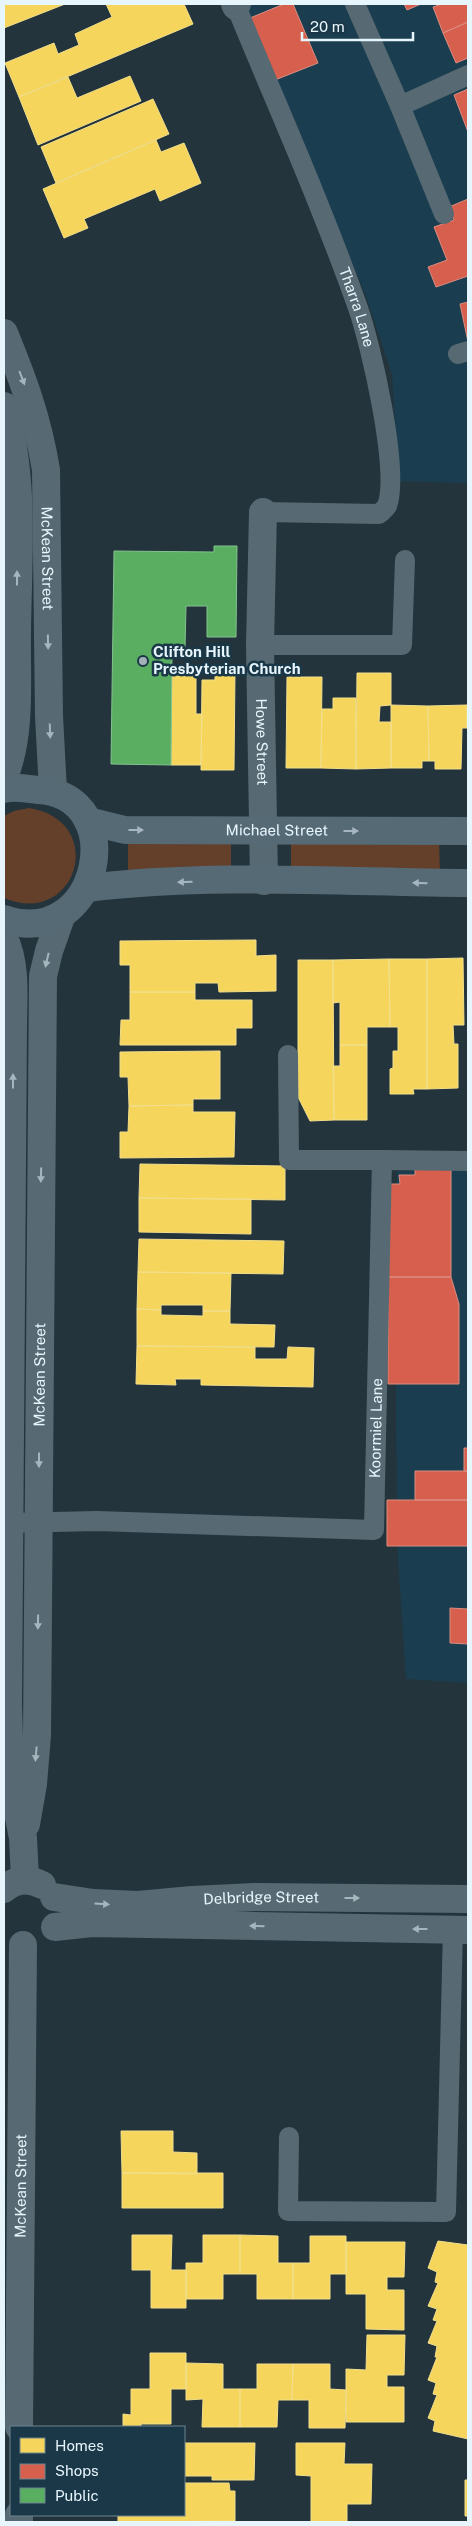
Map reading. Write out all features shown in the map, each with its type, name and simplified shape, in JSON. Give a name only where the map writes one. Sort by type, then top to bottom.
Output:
[{"type":"street","name":"McKean Street","points":[[6,344],[24,381],[39,430],[46,470],[47,610],[54,790]]},
{"type":"street","name":"McKean Street","points":[[4,406],[12,438],[18,481],[11,547],[17,609],[16,682],[11,759],[4,777]]},
{"type":"street","name":"Howe Street","points":[[263,512],[260,645],[261,780],[265,830],[264,881]]},
{"type":"street","points":[[4,789],[54,790],[76,806],[88,822],[95,843],[95,866],[88,888],[77,903],[62,914],[40,923],[16,924],[4,920]]},
{"type":"street","name":"Michael Street","points":[[88,822],[125,830],[468,831]]},
{"type":"street","points":[[88,888],[126,883],[264,881],[468,883]]},
{"type":"street","name":"McKean Street","points":[[14,1885],[33,1784],[37,1705],[43,976],[49,951],[62,914]]},
{"type":"street","name":"McKean Street","points":[[4,938],[10,950],[12,974],[8,1705],[10,1771],[23,1838]]},
{"type":"street","points":[[13,1940],[33,1944],[43,1940],[54,1927],[58,1913],[54,1897],[44,1886],[14,1885]]},
{"type":"street","name":"Delbridge Street","points":[[54,1897],[86,1903],[138,1905],[202,1899],[255,1897],[468,1899]]},
{"type":"street","name":"Delbridge Street","points":[[54,1927],[92,1923],[461,1929]]},
{"type":"street","name":"McKean Street","points":[[13,1940],[12,2208],[19,2426]]},
{"type":"lane","name":"Tharra Lane","points":[[237,4],[359,310],[384,412],[388,448],[389,495],[386,508],[379,514],[263,512]]},
{"type":"lane","points":[[355,4],[400,106],[444,214]]},
{"type":"lane","points":[[400,106],[468,75]]},
{"type":"lane","points":[[12,438],[39,430]]},
{"type":"lane","points":[[11,547],[46,547]]},
{"type":"lane","points":[[260,645],[402,645],[405,560]]},
{"type":"lane","points":[[17,609],[47,610]]},
{"type":"lane","points":[[16,682],[49,682]]},
{"type":"lane","points":[[288,1055],[289,1160],[468,1161]]},
{"type":"lane","points":[[12,1140],[42,1140]]},
{"type":"lane","name":"Koormiel Lane","points":[[8,1523],[97,1521],[374,1530],[382,1160]]},
{"type":"lane","points":[[11,1305],[40,1306]]},
{"type":"lane","points":[[10,1422],[39,1422]]},
{"type":"lane","points":[[8,1705],[37,1705]]},
{"type":"lane","points":[[289,2137],[288,2211],[446,2212],[461,1929]]},
{"type":"shaded area","points":[[244,4],[468,4],[468,483],[394,481],[396,437],[392,374],[366,296]]},
{"type":"shaded area","points":[[29,808],[54,817],[69,832],[75,850],[74,869],[65,887],[50,899],[29,904],[4,898],[4,816],[14,811]]},
{"type":"shaded area","points":[[231,839],[231,868],[128,870],[128,840]]},
{"type":"shaded area","points":[[291,840],[439,841],[440,873],[291,871]]},
{"type":"shaded area","points":[[468,1169],[468,1683],[406,1679],[398,1558],[396,1421],[397,1171]]},
{"type":"building: Homes","points":[[4,4],[65,4],[4,28]]},
{"type":"building: Homes","points":[[106,4],[184,4],[193,24],[19,97],[5,63],[54,43],[58,54],[79,45],[75,34],[112,17]]},
{"type":"building: Homes","points":[[130,76],[141,101],[38,145],[19,97],[68,77],[77,98]]},
{"type":"building: Homes","points":[[153,99],[169,134],[56,183],[41,147]]},
{"type":"building: Homes","points":[[156,140],[161,152],[184,143],[201,183],[160,201],[155,189],[84,219],[88,228],[64,238],[43,189]]},
{"type":"building: Homes","points":[[215,672],[235,672],[234,770],[201,770],[202,680],[215,680]]},
{"type":"building: Homes","points":[[357,673],[391,673],[391,705],[380,706],[379,722],[391,722],[391,768],[356,769]]},
{"type":"building: Homes","points":[[172,676],[196,676],[196,714],[202,714],[201,765],[171,765]]},
{"type":"building: Homes","points":[[287,677],[322,677],[321,768],[286,768]]},
{"type":"building: Homes","points":[[333,698],[356,698],[356,769],[321,768],[322,709],[333,709]]},
{"type":"building: Homes","points":[[391,705],[428,706],[429,761],[422,761],[422,768],[391,768]]},
{"type":"building: Homes","points":[[467,705],[467,728],[462,728],[461,769],[435,769],[435,761],[429,761],[428,706]]},
{"type":"building: Homes","points":[[256,940],[256,956],[276,955],[276,991],[219,992],[218,983],[195,983],[195,992],[130,992],[130,965],[120,965],[120,941]]},
{"type":"building: Homes","points":[[463,958],[464,1025],[453,1025],[454,1044],[458,1044],[458,1088],[427,1089],[427,959]]},
{"type":"building: Homes","points":[[389,959],[427,959],[427,1089],[413,1089],[414,1094],[390,1094],[390,1069],[393,1068],[393,1051],[398,1051],[398,1027],[390,1027]]},
{"type":"building: Homes","points":[[389,959],[390,1027],[367,1027],[367,1045],[340,1045],[340,1002],[333,1003],[333,960]]},
{"type":"building: Homes","points":[[298,960],[333,960],[334,1120],[310,1121],[298,1097]]},
{"type":"building: Homes","points":[[130,992],[195,992],[195,1000],[252,1000],[252,1028],[236,1028],[236,1045],[120,1045],[121,1020],[130,1020]]},
{"type":"building: Homes","points":[[340,1045],[367,1045],[367,1120],[334,1120],[333,1066],[340,1066]]},
{"type":"building: Homes","points":[[220,1051],[220,1099],[193,1099],[193,1105],[129,1106],[128,1077],[120,1077],[120,1052]]},
{"type":"building: Homes","points":[[193,1105],[193,1112],[235,1112],[234,1157],[120,1158],[120,1132],[128,1132],[129,1106]]},
{"type":"building: Homes","points":[[140,1164],[285,1166],[285,1200],[139,1198]]},
{"type":"building: Homes","points":[[139,1198],[251,1199],[251,1234],[139,1232]]},
{"type":"building: Homes","points":[[139,1239],[284,1241],[283,1274],[138,1272]]},
{"type":"building: Homes","points":[[138,1272],[231,1273],[230,1311],[203,1311],[203,1305],[161,1305],[161,1310],[137,1309]]},
{"type":"building: Homes","points":[[137,1309],[161,1310],[161,1315],[203,1316],[203,1311],[230,1311],[230,1324],[275,1325],[274,1347],[137,1346]]},
{"type":"building: Homes","points":[[137,1346],[255,1347],[255,1359],[287,1359],[288,1347],[314,1348],[313,1387],[201,1385],[201,1379],[175,1379],[176,1385],[136,1384]]},
{"type":"building: Homes","points":[[121,2131],[173,2131],[173,2152],[197,2153],[197,2174],[122,2173]]},
{"type":"building: Homes","points":[[122,2173],[223,2173],[223,2208],[122,2208]]},
{"type":"building: Homes","points":[[132,2235],[172,2235],[171,2270],[186,2270],[186,2308],[151,2308],[151,2270],[132,2270]]},
{"type":"building: Homes","points":[[203,2235],[240,2235],[240,2274],[223,2274],[223,2299],[186,2299],[186,2263],[203,2263]]},
{"type":"building: Homes","points":[[240,2235],[278,2236],[278,2263],[293,2263],[293,2299],[257,2299],[257,2274],[240,2274]]},
{"type":"building: Homes","points":[[310,2236],[346,2236],[346,2274],[330,2274],[330,2299],[293,2299],[293,2263],[310,2263]]},
{"type":"building: Homes","points":[[438,2241],[468,2245],[468,2439],[433,2431],[435,2421],[428,2418],[437,2395],[433,2394],[436,2383],[428,2380],[437,2357],[435,2357],[437,2346],[428,2343],[437,2321],[433,2320],[437,2309],[428,2306],[438,2283],[435,2282],[437,2272],[428,2268]]},
{"type":"building: Homes","points":[[346,2242],[405,2242],[404,2277],[387,2277],[387,2290],[404,2290],[404,2330],[366,2329],[366,2294],[346,2294]]},
{"type":"building: Homes","points":[[367,2335],[405,2335],[404,2375],[387,2375],[387,2387],[404,2387],[404,2422],[346,2422],[346,2369],[366,2370]]},
{"type":"building: Homes","points":[[150,2353],[186,2353],[186,2389],[171,2389],[171,2424],[123,2426],[123,2414],[131,2415],[131,2389],[150,2389]]},
{"type":"building: Homes","points":[[186,2363],[223,2364],[223,2389],[240,2389],[240,2427],[202,2427],[203,2399],[186,2400]]},
{"type":"building: Homes","points":[[257,2364],[293,2364],[292,2400],[278,2400],[277,2427],[240,2427],[240,2389],[257,2389]]},
{"type":"building: Homes","points":[[293,2364],[330,2364],[330,2389],[346,2390],[345,2428],[309,2428],[309,2400],[292,2400]]},
{"type":"building: Homes","points":[[185,2443],[255,2443],[254,2480],[212,2480],[212,2476],[185,2476]]},
{"type":"building: Homes","points":[[296,2443],[345,2443],[344,2464],[372,2464],[371,2504],[347,2504],[347,2522],[311,2522],[311,2476],[296,2475]]},
{"type":"building: Homes","points":[[465,2480],[468,2480],[468,2516],[465,2516]]},
{"type":"building: Homes","points":[[185,2483],[229,2483],[230,2491],[235,2491],[235,2521],[118,2522],[118,2516],[185,2516]]},
{"type":"building: Shops","points":[[284,4],[293,4],[318,63],[275,80],[250,18]]},
{"type":"building: Shops","points":[[404,4],[421,4],[407,10]]},
{"type":"building: Shops","points":[[442,4],[468,4],[468,22],[443,33],[433,7]]},
{"type":"building: Shops","points":[[468,22],[468,58],[456,63],[443,33]]},
{"type":"building: Shops","points":[[468,89],[468,132],[454,95]]},
{"type":"building: Shops","points":[[468,199],[468,276],[436,287],[428,267],[447,260],[434,227],[454,220],[449,207]]},
{"type":"building: Shops","points":[[468,302],[468,342],[460,304]]},
{"type":"building: Shops","points":[[415,1169],[451,1169],[451,1277],[388,1277],[389,1184],[400,1184],[399,1175],[415,1175]]},
{"type":"building: Shops","points":[[388,1277],[451,1277],[459,1304],[459,1384],[388,1384]]},
{"type":"building: Shops","points":[[464,1448],[468,1448],[468,1471],[464,1471]]},
{"type":"building: Shops","points":[[415,1471],[468,1471],[468,1500],[415,1500]]},
{"type":"building: Shops","points":[[387,1500],[468,1500],[468,1546],[387,1546]]},
{"type":"building: Shops","points":[[450,1608],[468,1609],[468,1644],[450,1643]]},
{"type":"building: Public","name":"Clifton Hill Presbyterian Church","points":[[214,546],[237,546],[236,637],[207,637],[207,606],[186,606],[185,647],[172,647],[171,765],[111,764],[114,551],[214,552]]},
{"type":"place","name":"Clifton Hill Presbyterian Church","points":[[143,661]]}]
